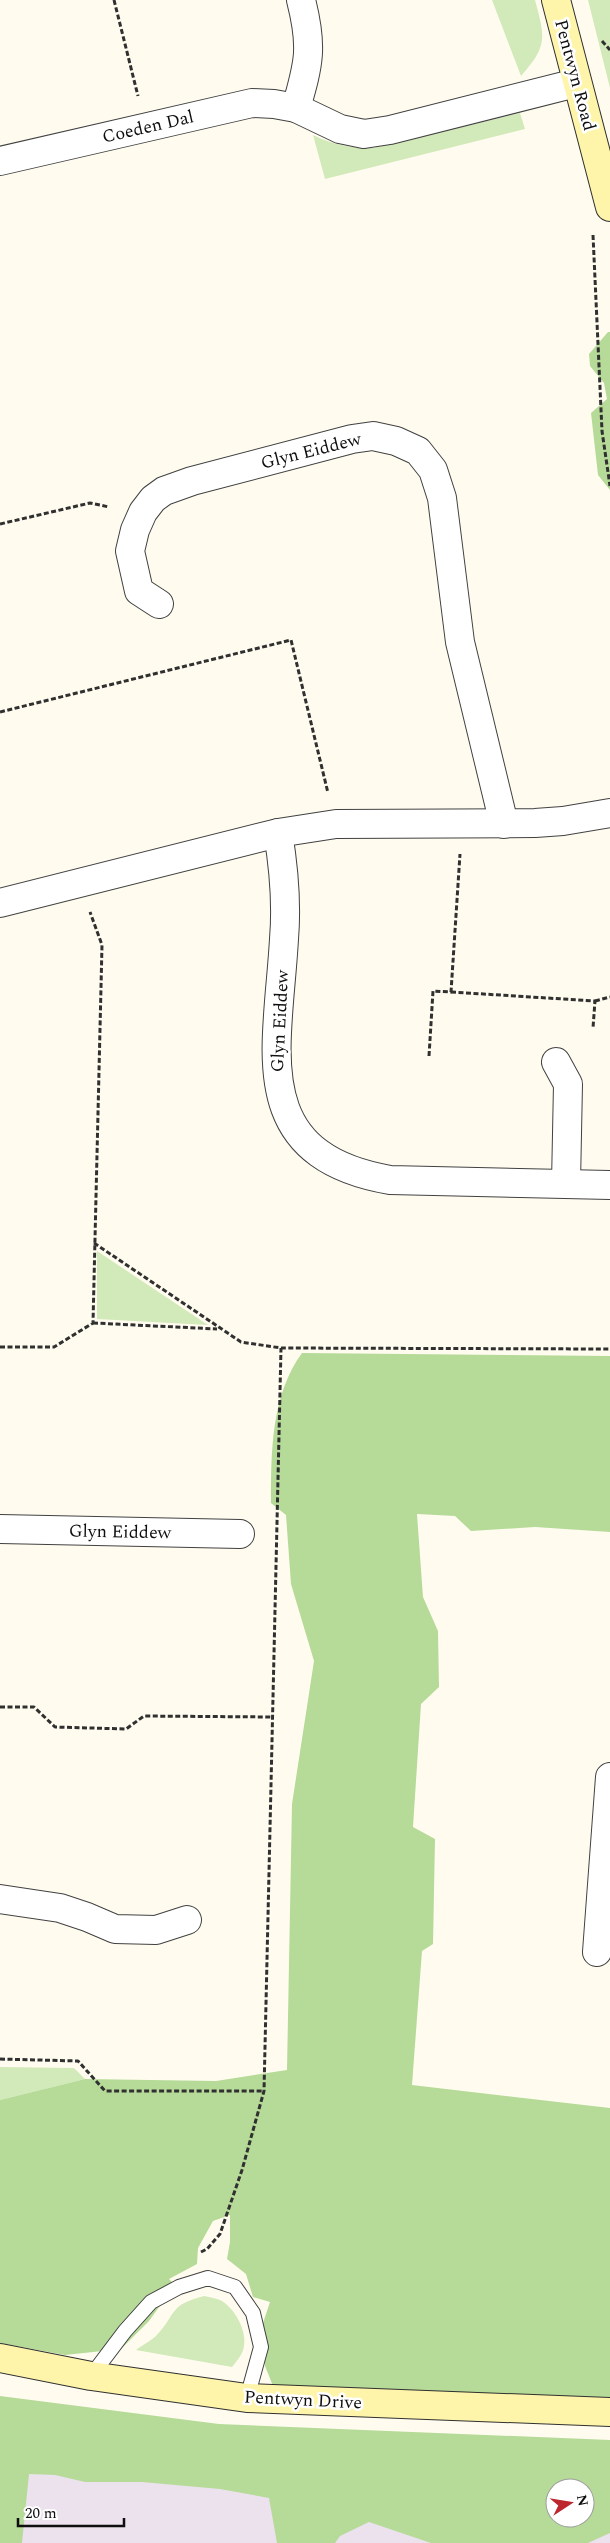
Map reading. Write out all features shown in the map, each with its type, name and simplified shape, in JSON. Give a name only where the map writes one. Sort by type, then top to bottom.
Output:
[{"type":"street","points":[[296,108],[308,62],[309,38],[302,0]]},
{"type":"street","name":"Pentwyn Road","points":[[556,0],[610,208]]},
{"type":"street","name":"Coeden Dal","points":[[0,161],[252,103],[296,108],[340,128],[364,134],[390,130],[576,82]]},
{"type":"street","name":"Glyn Eiddew","points":[[159,604],[139,591],[130,551],[135,530],[143,512],[153,499],[164,491],[192,481],[352,439],[373,436],[396,441],[418,451],[433,470],[442,498],[460,642],[504,824]]},
{"type":"street","points":[[0,903],[278,833],[336,824],[563,822],[610,813]]},
{"type":"street","name":"Glyn Eiddew","points":[[278,833],[285,887],[285,938],[275,1054],[277,1083],[284,1107],[297,1130],[317,1151],[360,1175],[390,1180],[610,1185]]},
{"type":"street","points":[[556,1062],[568,1084],[566,1184]]},
{"type":"street","name":"Glyn Eiddew","points":[[0,1529],[240,1534]]},
{"type":"street","points":[[597,1952],[610,1789]]},
{"type":"street","points":[[0,1899],[60,1908],[87,1916],[115,1929],[156,1930],[187,1920]]},
{"type":"street","name":"Pentwyn Drive","points":[[0,2358],[91,2376],[246,2398],[610,2412]]},
{"type":"lane","points":[[91,2376],[125,2331],[151,2302],[179,2287],[208,2278],[235,2287],[253,2313],[261,2347],[246,2398]]},
{"type":"path","points":[[114,0],[146,128]]},
{"type":"path","points":[[593,234],[602,431],[610,486]]},
{"type":"path","points":[[0,524],[90,504],[143,512]]},
{"type":"path","points":[[0,712],[291,640],[336,824]]},
{"type":"path","points":[[451,992],[462,824]]},
{"type":"path","points":[[79,883],[102,945],[93,1323]]},
{"type":"path","points":[[429,1056],[433,991],[595,1001],[610,997]]},
{"type":"path","points":[[593,1028],[595,1001]]},
{"type":"path","points":[[94,1243],[220,1330],[241,1342],[281,1348],[610,1349]]},
{"type":"path","points":[[0,1347],[54,1347],[93,1323],[220,1330]]},
{"type":"path","points":[[195,2255],[207,2249],[220,2234],[242,2170],[264,2091],[281,1348]]},
{"type":"path","points":[[0,1707],[34,1707],[55,1726],[126,1729],[144,1716],[272,1717]]},
{"type":"path","points":[[0,2059],[78,2062],[105,2091],[264,2091]]},
{"type":"shaded area","points":[[17,2459],[545,2517],[545,2528],[595,2528],[595,2518],[610,2518],[610,2543],[6,2543]]},
{"type":"green space","points":[[492,0],[535,0],[541,23],[542,41],[536,57],[521,76]]},
{"type":"green space","points":[[588,0],[610,0],[610,88]]},
{"type":"green space","points":[[520,113],[525,129],[325,179],[313,135],[342,145],[373,148]]},
{"type":"green space","points":[[610,332],[610,490],[598,475],[591,413],[607,399],[604,383],[590,366],[589,354]]},
{"type":"green space","points":[[97,1251],[208,1325],[97,1319]]},
{"type":"green space","points":[[302,1353],[610,1356],[610,1532],[535,1527],[471,1531],[455,1516],[417,1514],[423,1597],[438,1631],[439,1687],[421,1704],[413,1827],[435,1839],[433,1944],[422,1951],[412,2085],[610,2108],[610,2424],[273,2386],[265,2366],[261,2329],[270,2302],[253,2297],[246,2274],[227,2259],[230,2242],[230,2215],[213,2221],[198,2248],[197,2264],[169,2279],[175,2285],[149,2321],[121,2349],[65,2355],[0,2343],[0,2100],[85,2079],[216,2081],[287,2070],[292,1804],[314,1661],[291,1584],[286,1515],[271,1503],[271,1484],[275,1425],[279,1406],[284,1387]]},
{"type":"green space","points":[[0,2067],[74,2068],[85,2079],[0,2100]]},
{"type":"green space","points":[[204,2296],[218,2299],[225,2303],[235,2313],[241,2326],[244,2340],[243,2349],[240,2357],[232,2367],[136,2350],[152,2340],[163,2328],[174,2311],[184,2303]]},
{"type":"green space","points":[[0,2396],[219,2424],[610,2440],[610,2533],[588,2543],[431,2543],[369,2522],[340,2536],[335,2543],[277,2543],[269,2498],[220,2489],[142,2482],[85,2482],[55,2475],[29,2474],[22,2543],[0,2543]]}]
